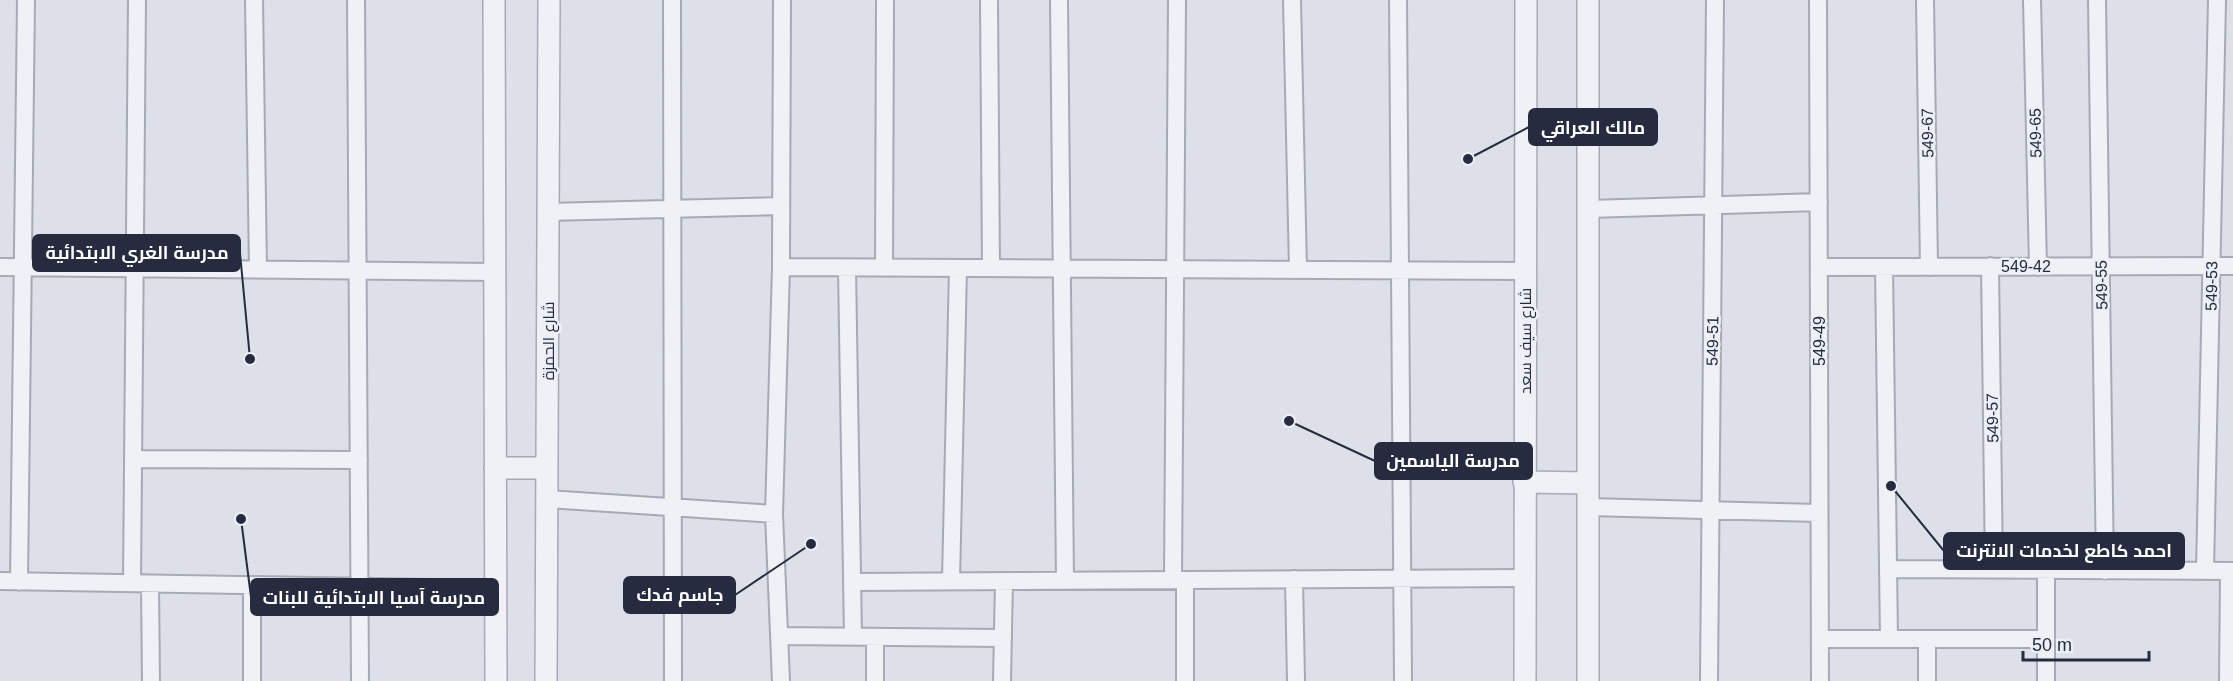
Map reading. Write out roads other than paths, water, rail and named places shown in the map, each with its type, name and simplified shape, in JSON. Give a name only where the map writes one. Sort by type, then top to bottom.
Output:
[{"type":"street","points":[[19,582],[26,0]]},
{"type":"street","points":[[132,583],[137,0]]},
{"type":"street","points":[[254,0],[258,270]]},
{"type":"street","points":[[356,0],[360,681]]},
{"type":"street","points":[[494,0],[496,681]]},
{"type":"street","name":"شارع الحمزة","points":[[546,681],[549,0]]},
{"type":"street","points":[[672,0],[673,681]]},
{"type":"street","points":[[781,681],[781,636],[774,514],[781,267],[782,0]]},
{"type":"street","points":[[884,268],[885,0]]},
{"type":"street","points":[[988,0],[991,268]]},
{"type":"street","points":[[1059,0],[1065,580]]},
{"type":"street","points":[[1177,0],[1174,270],[1179,580],[1185,681]]},
{"type":"street","points":[[1292,0],[1298,270]]},
{"type":"street","points":[[1398,0],[1403,681]]},
{"type":"street","name":"شارع سيف سعد","points":[[1525,681],[1526,0]]},
{"type":"street","points":[[1588,0],[1588,681]]},
{"type":"street","name":"549-51","points":[[1709,681],[1715,0]]},
{"type":"street","name":"549-49","points":[[1818,0],[1820,681]]},
{"type":"street","name":"549-67","points":[[1925,0],[1929,267]]},
{"type":"street","name":"549-65","points":[[2032,0],[2038,267]]},
{"type":"street","name":"549-55","points":[[2097,0],[2105,571]]},
{"type":"street","name":"549-53","points":[[2205,571],[2217,0]]},
{"type":"street","points":[[1589,209],[1819,202]]},
{"type":"street","points":[[548,212],[781,206]]},
{"type":"street","name":"549-57","points":[[1990,266],[1994,570]]},
{"type":"street","name":"549-42","points":[[1819,267],[2233,266]]},
{"type":"street","points":[[0,267],[494,272]]},
{"type":"street","points":[[781,267],[1526,272]]},
{"type":"street","points":[[1884,267],[1889,639]]},
{"type":"street","points":[[848,268],[853,637]]},
{"type":"street","points":[[951,581],[958,268]]},
{"type":"street","points":[[133,459],[359,460]]},
{"type":"street","points":[[495,468],[547,468]]},
{"type":"street","points":[[1524,482],[1588,483]]},
{"type":"street","points":[[547,499],[774,514]]},
{"type":"street","points":[[1588,507],[1819,513]]},
{"type":"street","points":[[1888,569],[2231,571],[2228,681]]},
{"type":"street","points":[[2046,570],[2046,681]]},
{"type":"street","points":[[852,582],[1524,578]]},
{"type":"street","points":[[1294,579],[1296,681]]},
{"type":"street","points":[[0,581],[495,589]]},
{"type":"street","points":[[1002,681],[1004,581]]},
{"type":"street","points":[[150,584],[151,681]]},
{"type":"street","points":[[252,585],[252,681]]},
{"type":"street","points":[[781,636],[875,639],[1003,638]]},
{"type":"street","points":[[875,639],[875,681]]},
{"type":"street","points":[[1820,639],[2046,639]]},
{"type":"street","points":[[1927,681],[1928,639]]},
{"type":"place","name":"مالك العراقي","points":[[1468,159]]},
{"type":"place","name":"مدرسة الغري الابتدائية","points":[[250,359]]},
{"type":"place","name":"مدرسة الياسمين","points":[[1289,421]]},
{"type":"place","name":"احمد كاطع لخدمات الانترنت","points":[[1891,486]]},
{"type":"place","name":"مدرسة آسيا الابتدائية للبنات","points":[[241,519]]},
{"type":"place","name":"جاسم فدك","points":[[811,544]]}]
